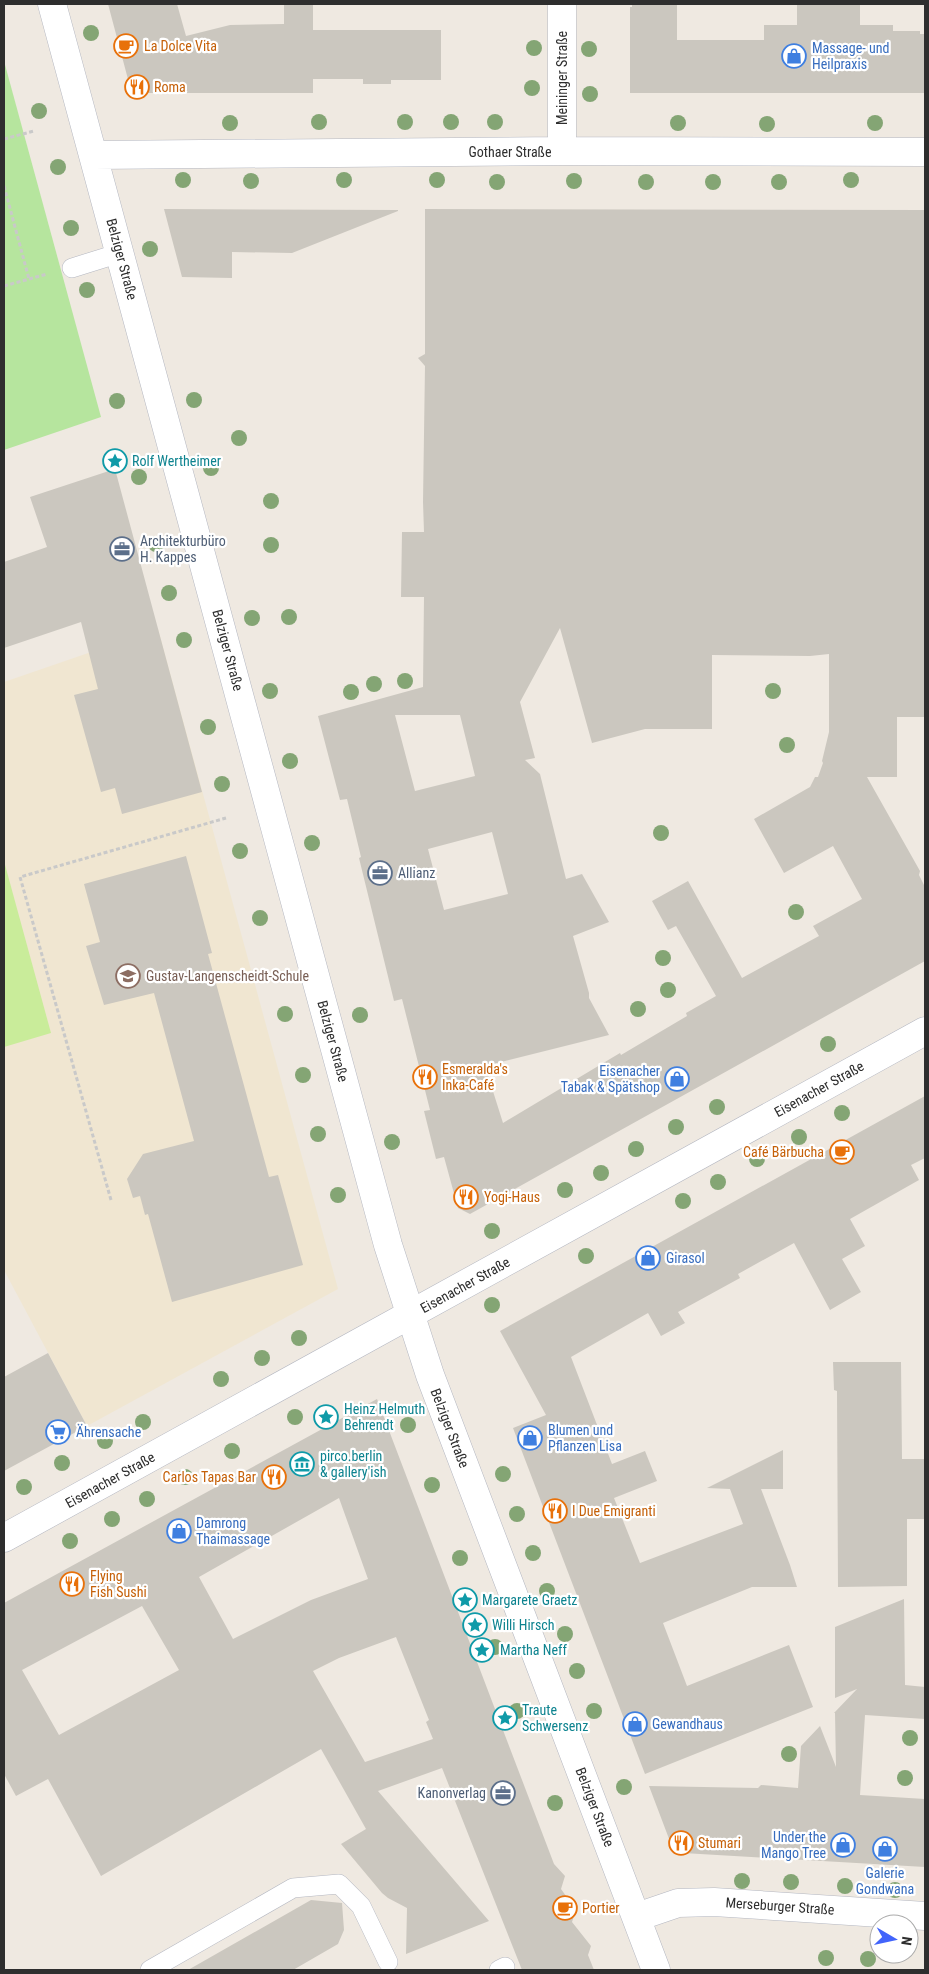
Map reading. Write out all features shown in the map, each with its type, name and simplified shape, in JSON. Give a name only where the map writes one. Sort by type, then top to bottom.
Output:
[{"type":"street","name":"Belziger Straße","points":[[52,4],[385,1235],[430,1376],[656,1970]]},
{"type":"street","name":"Meininger Straße","points":[[562,4],[562,151]]},
{"type":"street","name":"Gothaer Straße","points":[[94,155],[562,151],[925,152]]},
{"type":"street","name":"Eisenacher Straße","points":[[4,1538],[925,1031]]},
{"type":"street","name":"Merseburger Straße","points":[[637,1917],[678,1903],[714,1902],[925,1916]]},
{"type":"lane","points":[[72,268],[120,253]]},
{"type":"lane","points":[[150,1970],[294,1888],[340,1884],[361,1906],[388,1962]]},
{"type":"path","points":[[4,139],[34,130]]},
{"type":"path","points":[[4,186],[29,279]]},
{"type":"path","points":[[4,286],[72,268]]},
{"type":"path","points":[[111,1200],[20,877],[226,818]]},
{"type":"shaded area","name":"Gustav-Langenscheidt-Schule","points":[[158,629],[338,1289],[87,1426],[4,1270],[4,682]]},
{"type":"green space","points":[[4,61],[101,417],[4,450]]},
{"type":"green space","points":[[4,861],[51,1033],[4,1047]]},
{"type":"building","points":[[108,4],[177,4],[186,36],[230,25],[284,24],[284,4],[313,4],[313,30],[441,30],[441,80],[391,80],[391,84],[363,84],[363,79],[313,79],[313,93],[143,93],[129,83]]},
{"type":"building","points":[[632,4],[677,4],[677,40],[764,40],[764,25],[797,25],[797,4],[860,4],[860,25],[893,25],[893,31],[920,31],[920,34],[925,34],[925,93],[630,93],[630,7],[632,7]]},
{"type":"building","points":[[164,209],[398,211],[292,253],[232,252],[232,278],[182,277]]},
{"type":"building","points":[[425,209],[925,210],[925,717],[897,717],[897,777],[867,777],[920,871],[919,875],[925,887],[925,961],[470,1214],[458,1208],[444,1157],[436,1159],[424,1111],[430,1110],[402,999],[394,1001],[359,858],[361,857],[347,799],[340,800],[318,716],[423,687],[424,597],[401,597],[402,532],[424,532],[425,366],[418,358],[425,354]],"holes":[[[560,628],[592,743],[645,729],[712,729],[712,655],[810,656],[829,654],[829,732],[823,763],[818,777],[815,777],[810,787],[754,819],[784,873],[833,846],[862,899],[813,926],[819,936],[742,978],[688,881],[652,901],[668,930],[676,926],[716,996],[686,1013],[687,1016],[621,1055],[620,1053],[503,1123],[485,1066],[609,1035],[589,998],[573,936],[609,922],[582,874],[566,879],[540,774],[525,760],[535,758],[520,702]],[[395,715],[460,715],[475,776],[415,791]],[[492,832],[508,894],[444,910],[428,849]]]},
{"type":"building","points":[[115,469],[202,792],[122,814],[115,788],[101,792],[74,695],[98,689],[81,622],[4,648],[4,562],[47,547],[30,497]]},
{"type":"building","points":[[186,856],[212,953],[208,954],[269,1177],[278,1175],[303,1265],[172,1302],[148,1214],[145,1215],[140,1196],[133,1198],[127,1179],[143,1154],[194,1141],[154,993],[104,1005],[86,946],[100,942],[84,884]]},
{"type":"building","points":[[925,1096],[925,1158],[911,1165],[919,1180],[850,1219],[865,1246],[842,1259],[861,1292],[830,1310],[794,1243],[738,1274],[740,1278],[678,1312],[685,1323],[661,1336],[648,1313],[571,1357],[612,1464],[645,1451],[657,1481],[614,1498],[640,1563],[743,1524],[730,1489],[707,1488],[783,1450],[783,1489],[761,1489],[797,1587],[752,1587],[663,1623],[687,1686],[789,1645],[813,1707],[645,1774],[513,1428],[546,1415],[500,1331]]},
{"type":"building","points":[[48,1353],[87,1426],[4,1471],[4,1377]]},
{"type":"building","points":[[833,1362],[901,1362],[902,1459],[925,1459],[925,1519],[907,1519],[907,1586],[838,1587],[837,1391],[834,1390]]},
{"type":"building","points":[[377,1399],[554,1864],[565,1876],[561,1889],[576,1910],[572,1922],[591,1946],[588,1955],[594,1970],[522,1970],[442,1768],[378,1791],[489,1921],[406,1954],[407,1908],[382,1893],[341,1844],[366,1829],[321,1749],[101,1876],[48,1779],[16,1796],[4,1774],[4,1603]],"holes":[[[339,1498],[368,1579],[311,1600],[233,1639],[199,1577]],[[142,1606],[179,1670],[59,1735],[22,1670]],[[396,1637],[429,1720],[426,1722],[433,1739],[365,1762],[313,1671],[339,1658]]]},
{"type":"building","points":[[904,1599],[905,1685],[925,1687],[925,1719],[865,1715],[860,1795],[925,1799],[925,1867],[683,1853],[671,1844],[649,1786],[758,1788],[761,1785],[798,1788],[801,1746],[820,1726],[836,1767],[834,1713],[857,1689],[835,1698],[835,1627]]},
{"type":"building","points":[[311,1900],[342,1903],[344,1930],[338,1944],[293,1970],[188,1970]]},
{"type":"place","name":"La Dolce Vita","points":[[126,46]]},
{"type":"place","name":"Massage- und Heilpraxis","points":[[794,56]]},
{"type":"place","name":"Roma","points":[[137,87]]},
{"type":"place","name":"Rolf Wertheimer","points":[[115,461]]},
{"type":"place","name":"Architekturbüro H. Kappes","points":[[122,549]]},
{"type":"place","name":"Allianz","points":[[380,873]]},
{"type":"place","name":"Gustav-Langenscheidt-Schule","points":[[128,976]]},
{"type":"place","name":"Esmeralda's Inka-Café","points":[[425,1077]]},
{"type":"place","name":"Eisenacher Tabak & Spätshop","points":[[677,1079]]},
{"type":"place","name":"Café Bärbucha","points":[[842,1152]]},
{"type":"place","name":"Yogi-Haus","points":[[466,1197]]},
{"type":"place","name":"Girasol","points":[[648,1258]]},
{"type":"place","name":"Heinz Helmuth Behrendt","points":[[326,1417]]},
{"type":"place","name":"Ährensache","points":[[58,1432]]},
{"type":"place","name":"Blumen und Pflanzen Lisa","points":[[530,1438]]},
{"type":"place","name":"pirco.berlin & gallery'ish","points":[[302,1464]]},
{"type":"place","name":"Carlos Tapas Bar","points":[[274,1477]]},
{"type":"place","name":"I Due Emigranti","points":[[555,1511]]},
{"type":"place","name":"Damrong Thaimassage","points":[[179,1531]]},
{"type":"place","name":"Flying Fish Sushi","points":[[72,1584]]},
{"type":"place","name":"Margarete Graetz","points":[[465,1600]]},
{"type":"place","name":"Willi Hirsch","points":[[475,1625]]},
{"type":"place","name":"Martha Neff","points":[[482,1650]]},
{"type":"place","name":"Traute Schwersenz","points":[[505,1718]]},
{"type":"place","name":"Gewandhaus","points":[[635,1724]]},
{"type":"place","name":"Kanonverlag","points":[[503,1793]]},
{"type":"place","name":"Stumari","points":[[681,1843]]},
{"type":"place","name":"Under the Mango Tree","points":[[843,1845]]},
{"type":"place","name":"Galerie Gondwana","points":[[885,1849]]},
{"type":"place","name":"Portier","points":[[565,1908]]}]
